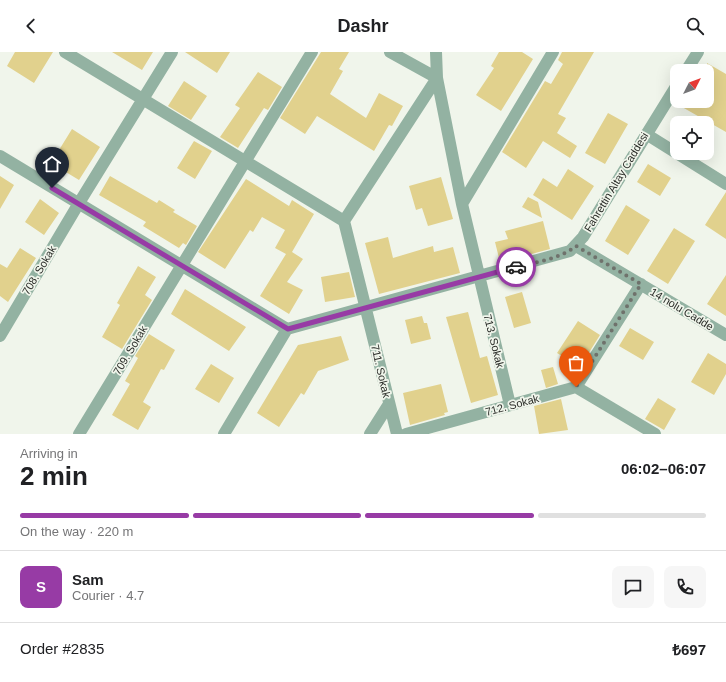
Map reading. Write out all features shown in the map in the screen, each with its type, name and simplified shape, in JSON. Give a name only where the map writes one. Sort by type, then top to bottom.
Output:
[{"type":"street","points":[[65,52],[344,221],[437,78],[390,52]]},
{"type":"street","name":"708. Sokak","points":[[0,336],[79,203],[172,52]]},
{"type":"street","name":"709. Sokak","points":[[79,434],[312,52]]},
{"type":"street","name":"713. Sokak","points":[[436,52],[437,78],[462,204],[510,405]]},
{"type":"street","points":[[462,204],[553,52]]},
{"type":"street","points":[[690,64],[698,52]]},
{"type":"street","name":"Fahrettin Altay Caddesi","points":[[288,329],[560,256],[570,252],[576,246],[670,95]]},
{"type":"street","points":[[646,134],[726,184]]},
{"type":"street","points":[[0,156],[288,329],[224,434]]},
{"type":"street","name":"711. Sokak","points":[[344,221],[397,434]]},
{"type":"street","name":"14 nolu Cadde","points":[[576,246],[726,335]]},
{"type":"street","points":[[641,284],[576,387],[655,434]]},
{"type":"street","name":"712. Sokak","points":[[406,434],[576,387]]},
{"type":"street","points":[[370,434],[389,404]]},
{"type":"building","points":[[15,52],[53,52],[34,83],[7,66]]},
{"type":"building","points":[[112,52],[153,52],[142,70]]},
{"type":"building","points":[[185,52],[230,52],[217,73]]},
{"type":"building","points":[[321,52],[349,52],[339,69],[343,71],[330,94],[366,118],[379,93],[403,106],[392,126],[389,125],[374,151],[317,116],[305,134],[280,118]]},
{"type":"building","points":[[499,52],[522,52],[533,59],[501,111],[476,95],[494,68],[491,66]]},
{"type":"building","points":[[562,52],[594,52],[558,114],[566,118],[557,133],[577,146],[570,158],[543,141],[526,168],[502,152],[545,81],[551,84],[563,64],[558,60]]},
{"type":"building","points":[[714,67],[726,74],[726,132],[714,125],[714,116],[698,116],[684,108],[714,108]]},
{"type":"building","points":[[258,72],[282,87],[268,110],[264,108],[238,148],[220,137],[240,108],[235,105]]},
{"type":"building","points":[[184,81],[207,96],[191,120],[168,106]]},
{"type":"building","points":[[608,113],[628,124],[605,164],[585,153]]},
{"type":"building","points":[[72,129],[100,147],[79,180],[51,163]]},
{"type":"building","points":[[194,141],[212,151],[195,179],[177,168]]},
{"type":"building","points":[[648,164],[671,178],[660,196],[637,182]]},
{"type":"building","points":[[568,169],[594,186],[572,220],[533,195],[543,178],[557,187]]},
{"type":"building","points":[[0,176],[14,185],[0,209]]},
{"type":"building","points":[[110,176],[157,203],[159,200],[175,210],[173,212],[197,226],[186,245],[183,243],[179,248],[143,226],[146,222],[99,195]]},
{"type":"building","points":[[441,177],[453,219],[428,226],[422,208],[416,210],[409,186]]},
{"type":"building","points":[[246,179],[289,206],[292,200],[314,214],[292,252],[303,259],[287,282],[303,290],[289,314],[260,296],[286,254],[275,248],[285,230],[262,217],[253,232],[250,230],[225,269],[198,252]]},
{"type":"building","points":[[726,192],[726,239],[705,225]]},
{"type":"building","points":[[528,197],[538,202],[542,218],[522,207]]},
{"type":"building","points":[[40,199],[59,213],[44,235],[25,222]]},
{"type":"building","points":[[626,205],[650,220],[628,255],[605,241]]},
{"type":"building","points":[[543,221],[550,249],[513,259],[512,255],[499,258],[495,242],[508,239],[505,231]]},
{"type":"building","points":[[674,228],[695,241],[668,284],[647,271]]},
{"type":"building","points":[[388,237],[393,258],[433,246],[434,252],[453,247],[460,273],[379,294],[365,243]]},
{"type":"building","points":[[20,248],[36,258],[8,302],[0,296],[0,264],[7,268]]},
{"type":"building","points":[[138,266],[156,277],[145,295],[152,300],[122,349],[102,337],[120,305],[117,303]]},
{"type":"building","points":[[349,272],[355,297],[325,302],[321,277]]},
{"type":"building","points":[[726,275],[726,316],[707,304]]},
{"type":"building","points":[[185,289],[246,327],[229,351],[171,314]]},
{"type":"building","points":[[522,292],[531,323],[514,328],[505,297]]},
{"type":"building","points":[[468,312],[480,358],[487,356],[498,395],[471,403],[446,317]]},
{"type":"building","points":[[422,316],[424,323],[427,323],[431,339],[411,344],[405,320]]},
{"type":"building","points":[[578,321],[600,335],[580,367],[557,353]]},
{"type":"building","points":[[630,328],[654,342],[643,360],[619,346]]},
{"type":"building","points":[[149,334],[175,350],[164,370],[161,369],[143,402],[151,407],[138,430],[112,415],[130,384],[125,381],[138,358],[135,356]]},
{"type":"building","points":[[341,336],[349,360],[318,371],[304,395],[301,393],[279,427],[257,413],[298,345]]},
{"type":"building","points":[[708,353],[726,364],[726,374],[714,395],[691,382]]},
{"type":"building","points":[[211,364],[234,378],[219,403],[195,389]]},
{"type":"building","points":[[553,367],[558,384],[546,388],[541,370]]},
{"type":"building","points":[[441,384],[448,412],[444,413],[445,415],[410,425],[403,393]]},
{"type":"building","points":[[658,398],[676,409],[664,430],[645,419]]},
{"type":"building","points":[[561,399],[568,430],[539,434],[534,406]]},
{"type":"way so far","points":[[516,267],[560,256],[570,252],[576,246],[641,284],[576,387]]},
{"type":"route","points":[[52,188],[288,329],[516,267]]}]
